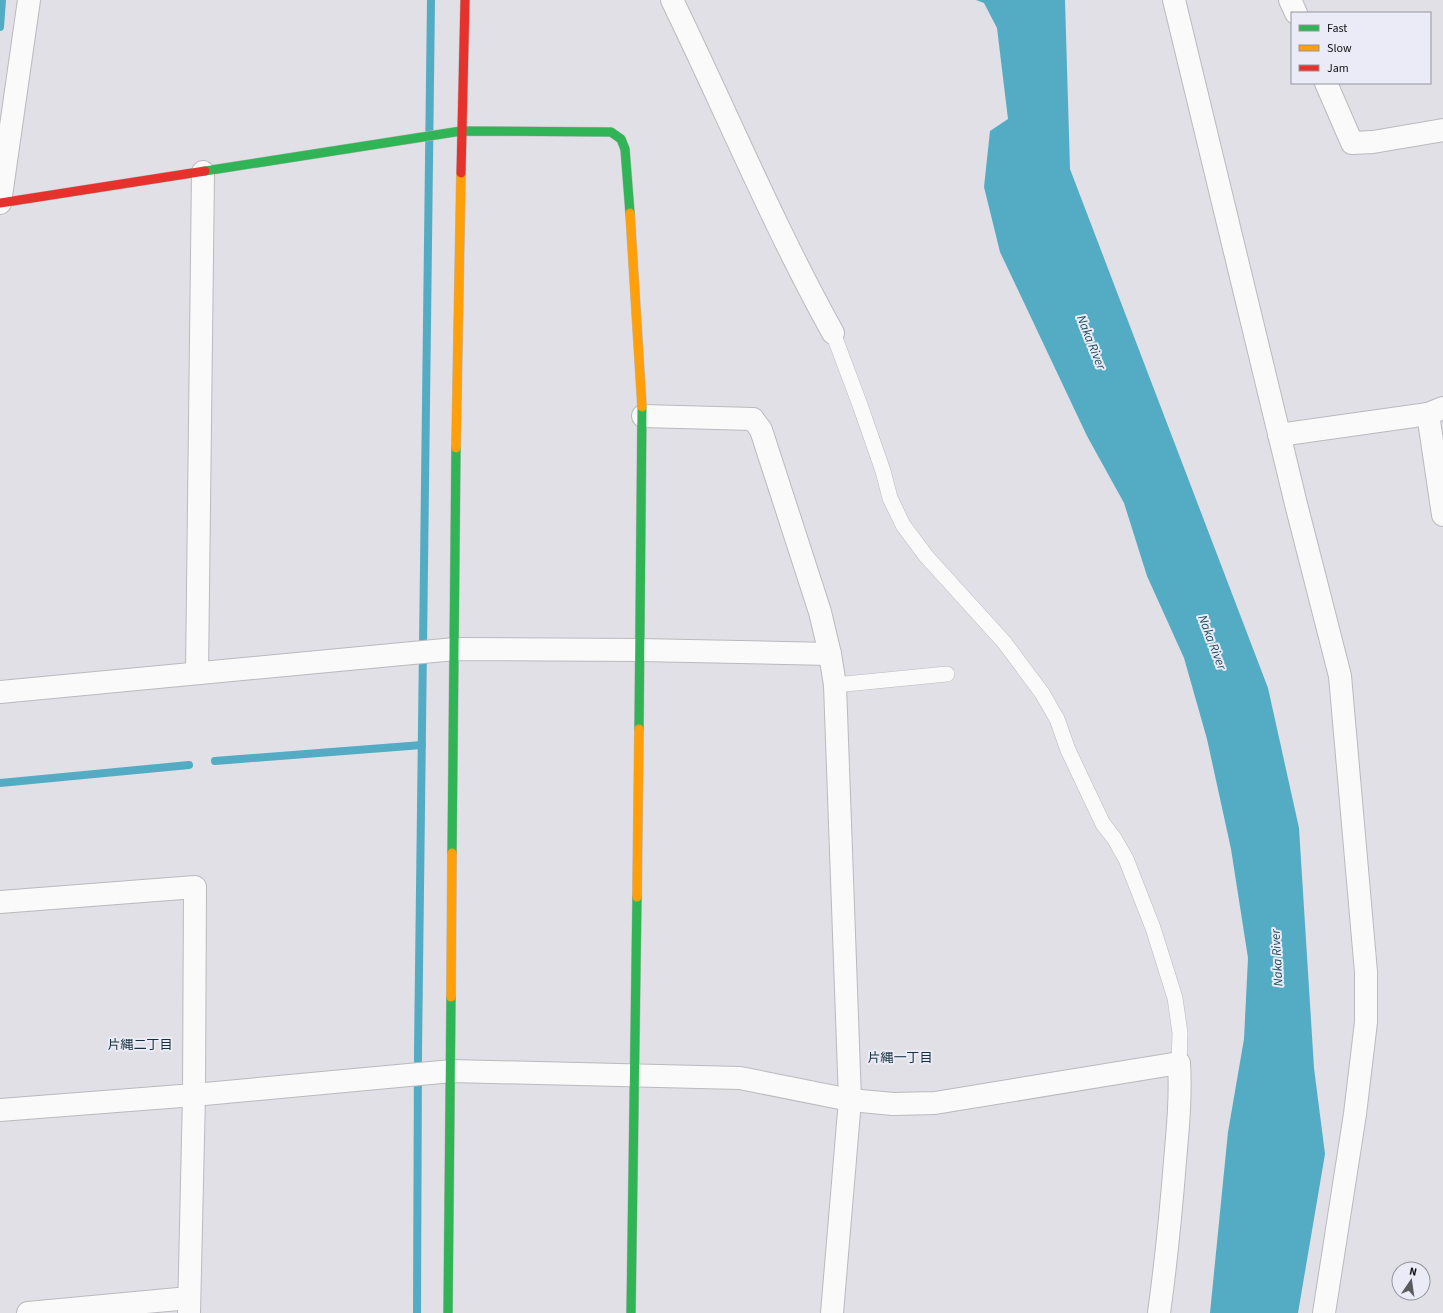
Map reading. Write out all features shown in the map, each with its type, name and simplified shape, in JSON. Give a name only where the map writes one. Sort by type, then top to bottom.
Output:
[{"type":"street","points":[[29,0],[0,204],[461,131],[611,132],[619,134],[624,141],[627,158],[643,416],[631,1313]]},
{"type":"street","points":[[448,1313],[452,1071],[461,131],[465,0]]},
{"type":"street","points":[[672,0],[702,60],[760,190],[833,333]]},
{"type":"street","points":[[1174,0],[1279,435],[1340,676],[1366,972],[1366,1022],[1364,1051],[1324,1313]]},
{"type":"street","points":[[1290,0],[1296,12]]},
{"type":"street","points":[[1326,84],[1352,143],[1373,142],[1443,130]]},
{"type":"street","points":[[197,674],[203,172]]},
{"type":"street","points":[[1279,435],[1436,411],[1443,515]]},
{"type":"street","points":[[643,416],[753,419],[761,430],[820,612],[830,654],[835,685],[850,1100],[832,1313]]},
{"type":"street","points":[[0,692],[455,650],[640,650],[830,654]]},
{"type":"street","points":[[0,902],[195,887],[194,1095],[189,1305],[28,1313]]},
{"type":"street","points":[[0,1110],[194,1095],[452,1071],[740,1078],[850,1100],[893,1104],[934,1103],[1179,1063],[1180,1083],[1171,1218],[1159,1313]]},
{"type":"lane","points":[[833,333],[883,471],[890,498],[903,525],[926,556],[1004,642],[1042,693],[1057,719],[1068,750],[1103,824],[1114,838],[1126,859],[1153,928],[1175,998],[1180,1033],[1179,1063]]},
{"type":"lane","points":[[835,685],[947,674]]},
{"type":"water","name":"Naka River","points":[[976,0],[1065,0],[1070,169],[1268,688],[1299,828],[1314,1068],[1325,1154],[1298,1313],[1210,1313],[1228,1132],[1244,1039],[1248,958],[1231,849],[1207,739],[1184,658],[1147,576],[1124,503],[1087,436],[1000,252],[984,187],[990,131],[1008,119],[997,28],[984,3]]},
{"type":"waterway","points":[[0,27],[2,0]]},
{"type":"waterway","points":[[417,1313],[418,1051],[431,0]]},
{"type":"waterway","points":[[215,761],[422,745]]},
{"type":"waterway","points":[[0,783],[189,765]]},
{"type":"traffic: fast","points":[[205,171],[461,131],[611,132],[621,139],[625,149],[630,213]]},
{"type":"traffic: fast","points":[[639,729],[642,407]]},
{"type":"traffic: fast","points":[[452,853],[456,448]]},
{"type":"traffic: fast","points":[[631,1313],[637,897]]},
{"type":"traffic: fast","points":[[448,1313],[451,997]]},
{"type":"traffic: slow","points":[[456,448],[461,173]]},
{"type":"traffic: slow","points":[[630,213],[642,407]]},
{"type":"traffic: slow","points":[[637,897],[639,729]]},
{"type":"traffic: slow","points":[[451,997],[452,853]]},
{"type":"traffic: jam","points":[[461,173],[465,0]]},
{"type":"traffic: jam","points":[[0,203],[205,171]]},
{"type":"district","name":"片縄二丁目","points":[[140,1044]]},
{"type":"district","name":"片縄一丁目","points":[[900,1057]]}]
